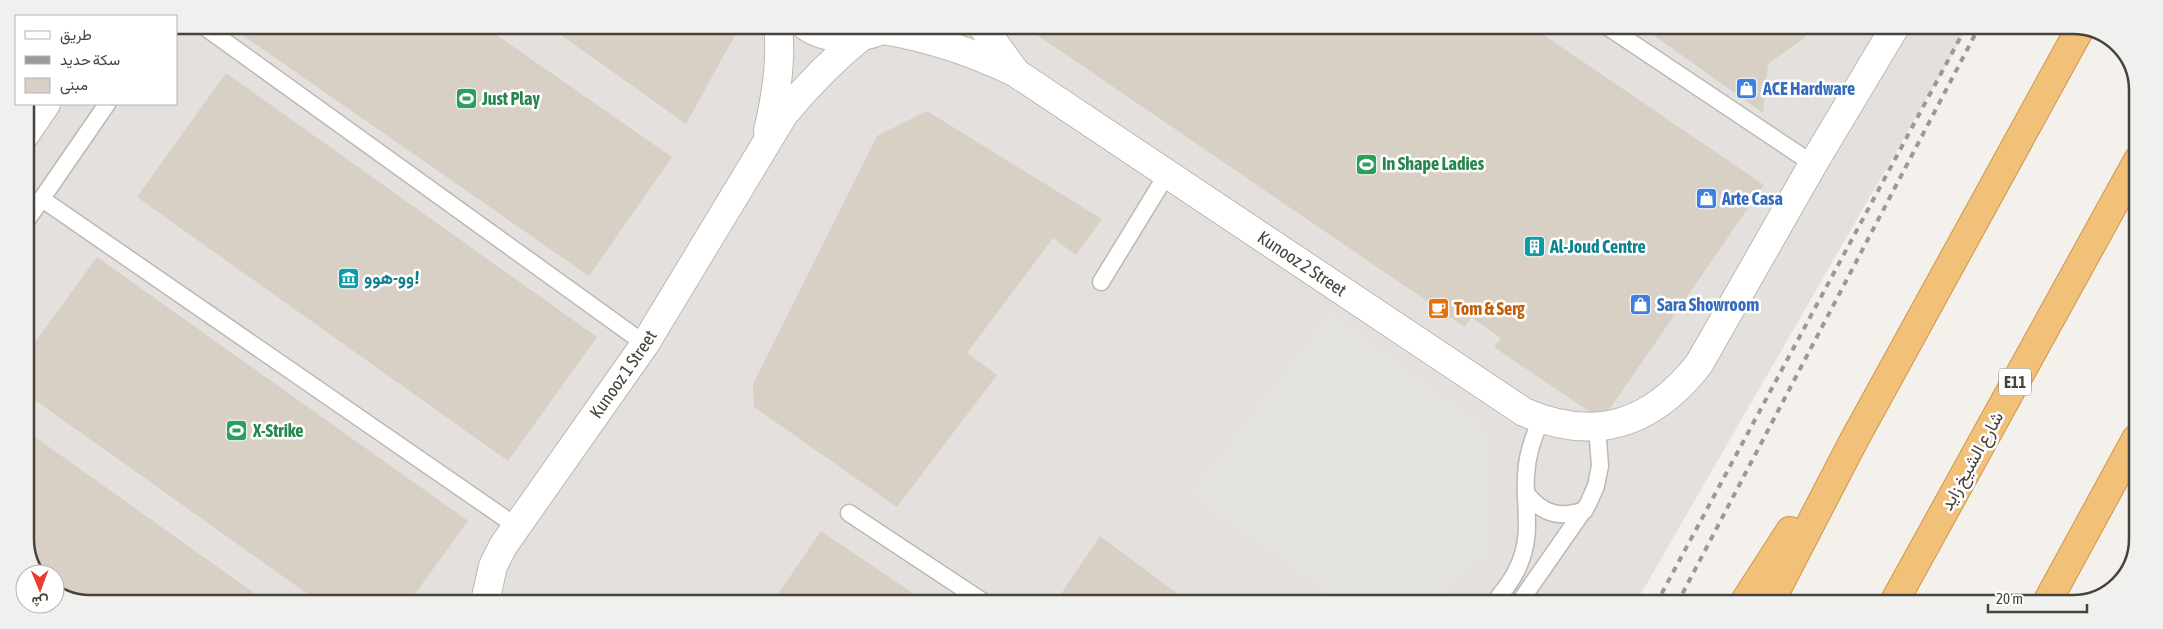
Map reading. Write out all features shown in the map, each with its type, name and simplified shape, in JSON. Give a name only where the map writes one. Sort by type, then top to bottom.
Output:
[{"type":"highway","points":[[1775,595],[1853,442],[2077,34]]},
{"type":"highway","name":"شارع الشيخ زايد","points":[[1898,595],[2129,176]]},
{"type":"highway","points":[[1749,595],[1792,527],[1853,442]]},
{"type":"highway","points":[[2051,595],[2129,452]]},
{"type":"street","name":"Kunooz 1 Street","points":[[764,145],[773,108],[778,69],[778,34]]},
{"type":"street","name":"Kunooz 2 Street","points":[[828,34],[836,37],[857,34]]},
{"type":"street","name":"Kunooz 1 Street","points":[[487,595],[493,566],[516,526],[588,428],[645,344],[708,243],[784,114],[807,85],[833,59],[873,34]]},
{"type":"street","name":"Kunooz 2 Street","points":[[902,34],[952,45],[1016,73],[1495,394],[1541,420],[1579,427],[1597,427],[1619,423],[1639,416],[1661,404],[1683,385],[1699,364],[1813,164],[1891,34]]},
{"type":"street","name":"Kunooz 2 Street","points":[[988,34],[1016,73]]},
{"type":"street","points":[[34,122],[45,105]]},
{"type":"lane","points":[[214,34],[645,344]]},
{"type":"lane","points":[[1618,34],[1813,164]]},
{"type":"lane","points":[[34,210],[106,105]]},
{"type":"lane","points":[[1101,282],[1167,174]]},
{"type":"lane","points":[[42,199],[516,526]]},
{"type":"lane","points":[[1500,595],[1519,567],[1525,549],[1528,530],[1526,493],[1528,455],[1541,420]]},
{"type":"lane","points":[[1525,595],[1585,510],[1596,486],[1600,466],[1597,427]]},
{"type":"lane","points":[[1526,493],[1534,504],[1545,511],[1558,515],[1572,514],[1585,510]]},
{"type":"lane","points":[[849,513],[973,595]]},
{"type":"shaded area","points":[[178,34],[1964,34],[1640,595],[83,595],[65,590],[65,564],[40,564],[34,543],[34,105],[178,105]]},
{"type":"shaded area","points":[[1330,311],[1481,422],[1491,442],[1493,550],[1440,595],[1331,595],[1188,495]]},
{"type":"building","points":[[241,34],[495,34],[672,157],[589,276]]},
{"type":"building","points":[[560,34],[736,34],[686,124]]},
{"type":"building","name":"Al-Joud Centre","points":[[1036,34],[1542,34],[1764,185],[1602,420],[1494,347],[1501,338],[1471,317],[1465,327]]},
{"type":"building","name":"ACE Hardware","points":[[1652,34],[1807,34],[1768,64],[1763,113]]},
{"type":"building","points":[[226,73],[597,337],[508,461],[137,197]]},
{"type":"building","points":[[927,111],[1102,219],[1076,255],[1053,238],[967,353],[997,375],[897,507],[754,407],[753,384],[877,136]]},
{"type":"building","points":[[97,257],[468,521],[414,595],[309,595],[34,399],[34,344]]},
{"type":"building","points":[[34,436],[257,595],[83,595],[65,590],[65,564],[40,564],[36,554],[34,543]]},
{"type":"building","points":[[821,531],[915,595],[777,595]]},
{"type":"building","points":[[1100,536],[1179,595],[1060,595]]},
{"type":"railway","points":[[1661,595],[1962,34]]},
{"type":"railway","points":[[1682,595],[1975,34]]},
{"type":"place","name":"ACE Hardware","points":[[1747,89]]},
{"type":"place","name":"Just Play","points":[[466,99]]},
{"type":"place","name":"In Shape Ladies","points":[[1366,164]]},
{"type":"place","name":"Arte Casa","points":[[1706,199]]},
{"type":"place","name":"Al-Joud Centre","points":[[1534,247]]},
{"type":"place","name":"وو-هوو!","points":[[348,278]]},
{"type":"place","name":"Sara Showroom","points":[[1641,305]]},
{"type":"place","name":"Tom & Serg","points":[[1438,309]]},
{"type":"place","name":"X-Strike","points":[[237,431]]}]
